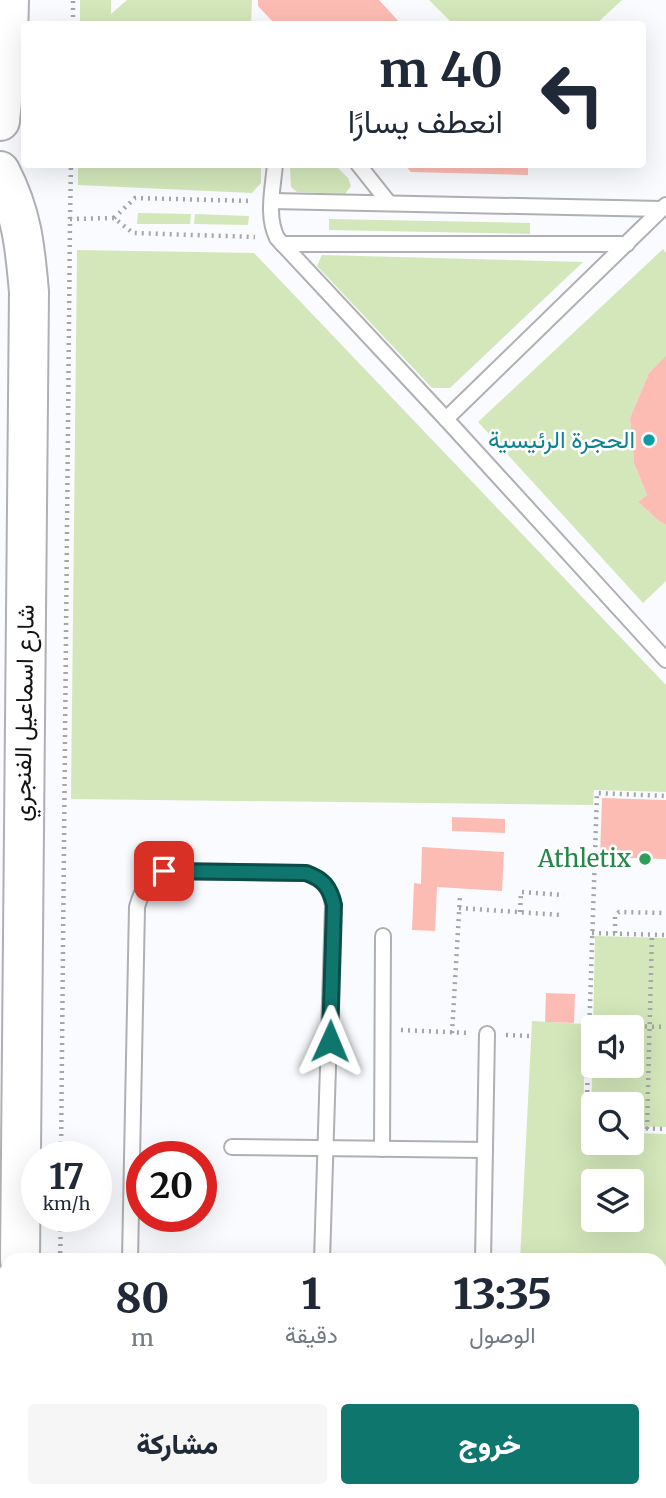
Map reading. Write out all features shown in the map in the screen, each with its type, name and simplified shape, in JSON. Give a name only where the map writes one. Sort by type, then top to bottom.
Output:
[{"type":"main road","points":[[0,121],[9,0]]},
{"type":"main road","name":"شارع اسماعيل الفنجري","points":[[0,172],[14,198],[25,247],[29,292],[10,1077],[10,1152],[19,1253]]},
{"type":"lane","points":[[275,168],[272,227],[282,244],[666,660]]},
{"type":"lane","points":[[361,168],[389,203]]},
{"type":"lane","points":[[272,201],[664,207]]},
{"type":"lane","points":[[446,419],[664,207]]},
{"type":"lane","points":[[282,244],[627,244]]},
{"type":"lane","points":[[130,1253],[138,907],[141,892],[150,879],[164,871],[306,873],[320,878],[330,890],[334,905],[322,1253]]},
{"type":"lane","points":[[382,1149],[383,936]]},
{"type":"lane","points":[[483,1253],[487,1034]]},
{"type":"lane","points":[[232,1147],[485,1150]]},
{"type":"path","points":[[73,0],[73,21]]},
{"type":"path","points":[[61,1141],[71,168]]},
{"type":"path","points":[[114,218],[135,198],[252,201]]},
{"type":"path","points":[[70,219],[114,218],[134,233],[251,237]]},
{"type":"path","points":[[589,1015],[597,793],[666,796]]},
{"type":"path","points":[[520,912],[521,892],[564,895]]},
{"type":"path","points":[[452,1032],[460,896]]},
{"type":"path","points":[[459,908],[561,915]]},
{"type":"path","points":[[615,933],[615,916],[619,912],[666,913]]},
{"type":"path","points":[[592,933],[666,935]]},
{"type":"path","points":[[647,1129],[652,934]]},
{"type":"path","points":[[644,1027],[666,1027]]},
{"type":"path","points":[[383,1030],[530,1036]]},
{"type":"path","points":[[644,1129],[666,1129]]},
{"type":"path","points":[[61,1232],[61,1253]]},
{"type":"green space","points":[[80,0],[111,0],[111,14],[127,0],[252,0],[251,21],[80,21]]},
{"type":"green space","points":[[429,0],[622,0],[599,21],[450,21]]},
{"type":"green space","points":[[78,168],[261,168],[261,183],[252,193],[78,185]]},
{"type":"green space","points":[[290,168],[338,168],[348,178],[351,186],[345,194],[297,192],[291,187]]},
{"type":"green space","points":[[138,213],[191,214],[190,224],[137,224]]},
{"type":"green space","points":[[195,214],[249,216],[248,225],[194,224]]},
{"type":"green space","points":[[329,219],[530,223],[530,234],[329,230]]},
{"type":"green space","points":[[663,249],[666,253],[666,357],[649,373],[630,418],[634,463],[647,495],[638,502],[666,525],[666,581],[643,603],[478,422]]},
{"type":"green space","points":[[77,250],[254,253],[666,685],[666,792],[594,790],[593,805],[71,799]]},
{"type":"green space","points":[[322,255],[583,262],[450,388],[432,388],[317,266]]},
{"type":"green space","points":[[595,936],[666,938],[666,1127],[644,1126],[644,1092],[592,1092],[592,1078],[644,1078],[644,1015],[593,1015]]},
{"type":"green space","points":[[532,1021],[581,1024],[581,1078],[584,1078],[584,1092],[581,1092],[581,1155],[644,1155],[644,1133],[666,1134],[666,1253],[520,1253]]},
{"type":"building","points":[[258,0],[379,0],[398,21],[272,21],[258,6]]},
{"type":"building","points":[[408,168],[528,168],[528,175],[411,172]]},
{"type":"building","name":"الحجرة الرئيسية","points":[[666,356],[666,525],[638,502],[647,495],[634,463],[630,418],[649,373]]},
{"type":"building","points":[[602,798],[666,800],[666,859],[600,857]]},
{"type":"building","points":[[452,817],[505,819],[505,833],[452,831]]},
{"type":"building","points":[[422,847],[504,852],[502,891],[437,887],[435,931],[412,930],[414,883],[421,884]]},
{"type":"building","points":[[546,993],[575,994],[574,1023],[545,1022]]},
{"type":"place","name":"الحجرة الرئيسية","points":[[649,440]]},
{"type":"place","name":"Athletix","points":[[645,859]]},
{"type":"route","points":[[164,871],[306,873],[320,878],[330,890],[334,905],[330,1041]]}]
